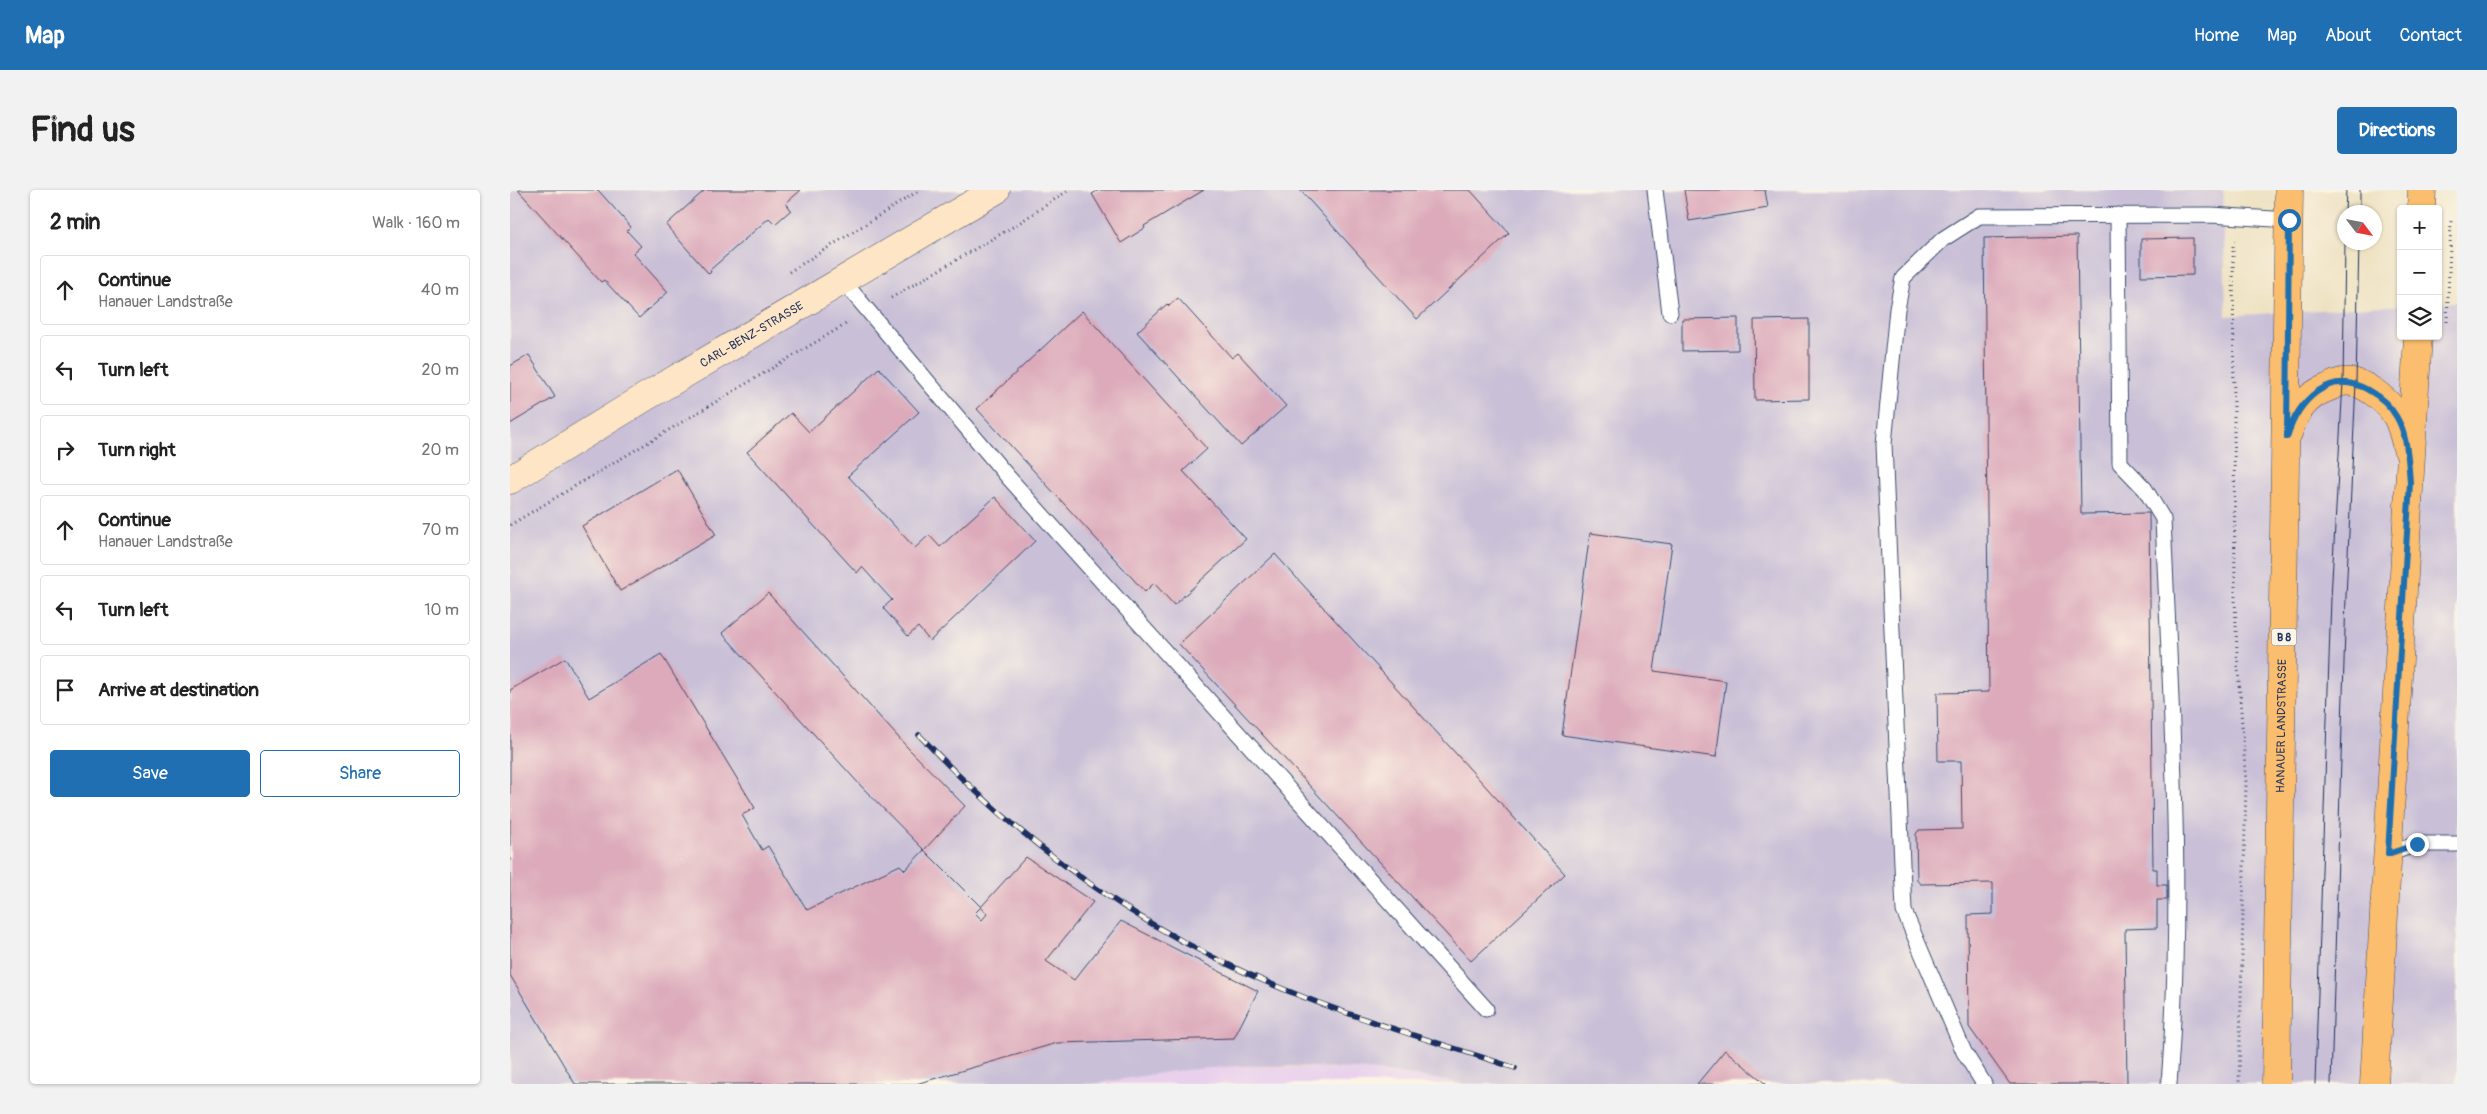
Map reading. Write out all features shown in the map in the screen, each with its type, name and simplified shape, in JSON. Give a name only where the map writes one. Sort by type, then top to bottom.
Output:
[{"type":"main road","name":"CARL-BENZ-STRASSE","points":[[510,480],[996,190]]},
{"type":"main road","name":"HANAUER LANDSTRASSE","points":[[2276,1084],[2287,437],[2289,190]]},
{"type":"main road","points":[[2421,205],[2422,190]]},
{"type":"main road","points":[[2374,1084],[2418,340]]},
{"type":"main road","points":[[2287,437],[2292,419],[2301,405],[2314,393],[2343,382],[2356,383],[2380,397],[2396,415],[2408,452],[2410,482]]},
{"type":"lane","points":[[1656,190],[1670,313]]},
{"type":"lane","points":[[2118,215],[2120,463],[2145,489],[2163,519],[2175,800],[2174,1021],[2169,1084]]},
{"type":"lane","points":[[1984,1084],[1964,1052],[1904,911],[1884,444],[1897,309],[1904,278],[1942,239],[1979,216],[2233,215],[2289,220]]},
{"type":"lane","points":[[843,280],[1008,477],[1486,1009]]},
{"type":"lane","points":[[2388,854],[2417,844],[2457,844]]},
{"type":"path","points":[[510,525],[1016,224],[1069,190]]},
{"type":"path","points":[[2233,215],[2235,598],[2246,782],[2239,1084]]},
{"type":"shaded area","points":[[510,190],[2223,190],[2226,316],[2397,305],[2397,340],[2442,340],[2442,303],[2457,302],[2457,1084],[1461,1084],[1408,1074],[1355,1069],[1237,1066],[1174,1071],[1093,1084],[510,1084]]},
{"type":"shaded area","points":[[1237,1066],[1355,1069],[1408,1074],[1461,1084],[1093,1084],[1174,1071]]},
{"type":"building","points":[[518,190],[598,190],[631,227],[627,231],[641,246],[633,253],[668,292],[639,318],[604,280],[601,282]]},
{"type":"building","points":[[705,190],[801,190],[786,203],[791,210],[775,224],[769,218],[710,270],[709,274],[666,225]]},
{"type":"building","points":[[1099,190],[1204,190],[1144,226],[1145,228],[1121,243],[1092,194]]},
{"type":"building","points":[[1300,190],[1470,190],[1509,233],[1417,319]]},
{"type":"building","points":[[1684,190],[1765,190],[1768,208],[1689,221]]},
{"type":"building","points":[[2077,236],[2081,514],[2149,513],[2153,869],[2157,869],[2157,885],[2167,885],[2167,900],[2157,900],[2157,928],[2125,929],[2127,1084],[2010,1084],[1969,1027],[1968,915],[1993,914],[1993,883],[1920,884],[1917,880],[1916,834],[1919,830],[1962,829],[1961,761],[1938,761],[1937,693],[1989,692],[1984,238]]},
{"type":"building","points":[[2193,238],[2193,275],[2141,276],[2141,239]]},
{"type":"building","points":[[1178,298],[1232,358],[1238,353],[1286,406],[1241,446],[1137,332],[1167,304],[1169,306]]},
{"type":"building","points":[[1082,311],[1207,449],[1183,471],[1246,539],[1174,605],[1154,583],[1145,592],[977,409]]},
{"type":"building","points":[[1738,318],[1738,350],[1682,351],[1682,319]]},
{"type":"building","points":[[1809,319],[1809,399],[1755,400],[1754,320]]},
{"type":"building","points":[[529,355],[555,397],[510,424],[510,366]]},
{"type":"building","points":[[879,368],[919,412],[848,476],[915,548],[929,535],[940,547],[995,497],[1035,541],[930,641],[918,627],[908,636],[883,608],[892,600],[862,567],[857,573],[747,452],[791,413],[809,432]]},
{"type":"building","points":[[677,469],[716,535],[620,591],[582,526]]},
{"type":"building","points":[[1590,533],[1672,544],[1654,671],[1726,681],[1716,757],[1562,735]]},
{"type":"building","points":[[1275,554],[1565,874],[1471,961],[1179,644]]},
{"type":"building","points":[[768,593],[907,747],[965,806],[924,850],[861,786],[722,633]]},
{"type":"building","points":[[661,654],[755,808],[742,815],[762,850],[768,846],[807,910],[900,865],[905,870],[924,850],[981,907],[1026,857],[1093,902],[1046,961],[1074,980],[1121,921],[1258,991],[1234,1038],[1057,1043],[916,1084],[575,1084],[510,975],[510,690],[565,658],[589,698]],"holes":[[[981,907],[987,914],[982,920],[975,913]]]},
{"type":"building","points":[[1725,1050],[1766,1084],[1697,1084]]},
{"type":"tram line","points":[[2345,205],[2346,190]]},
{"type":"tram line","points":[[2360,190],[2360,205]]},
{"type":"tram line","points":[[2315,1084],[2331,598],[2343,382],[2345,250]]},
{"type":"tram line","points":[[2331,1084],[2346,597],[2356,383],[2359,250]]},
{"type":"railway","points":[[919,735],[963,780],[1033,841],[1100,890],[1170,934],[1244,972],[1310,1000],[1515,1068]]},
{"type":"route","points":[[2289,220],[2287,437],[2292,419],[2301,405],[2314,393],[2343,382],[2356,383],[2380,397],[2396,415],[2404,434],[2408,452],[2410,482],[2388,854],[2417,844]]}]
